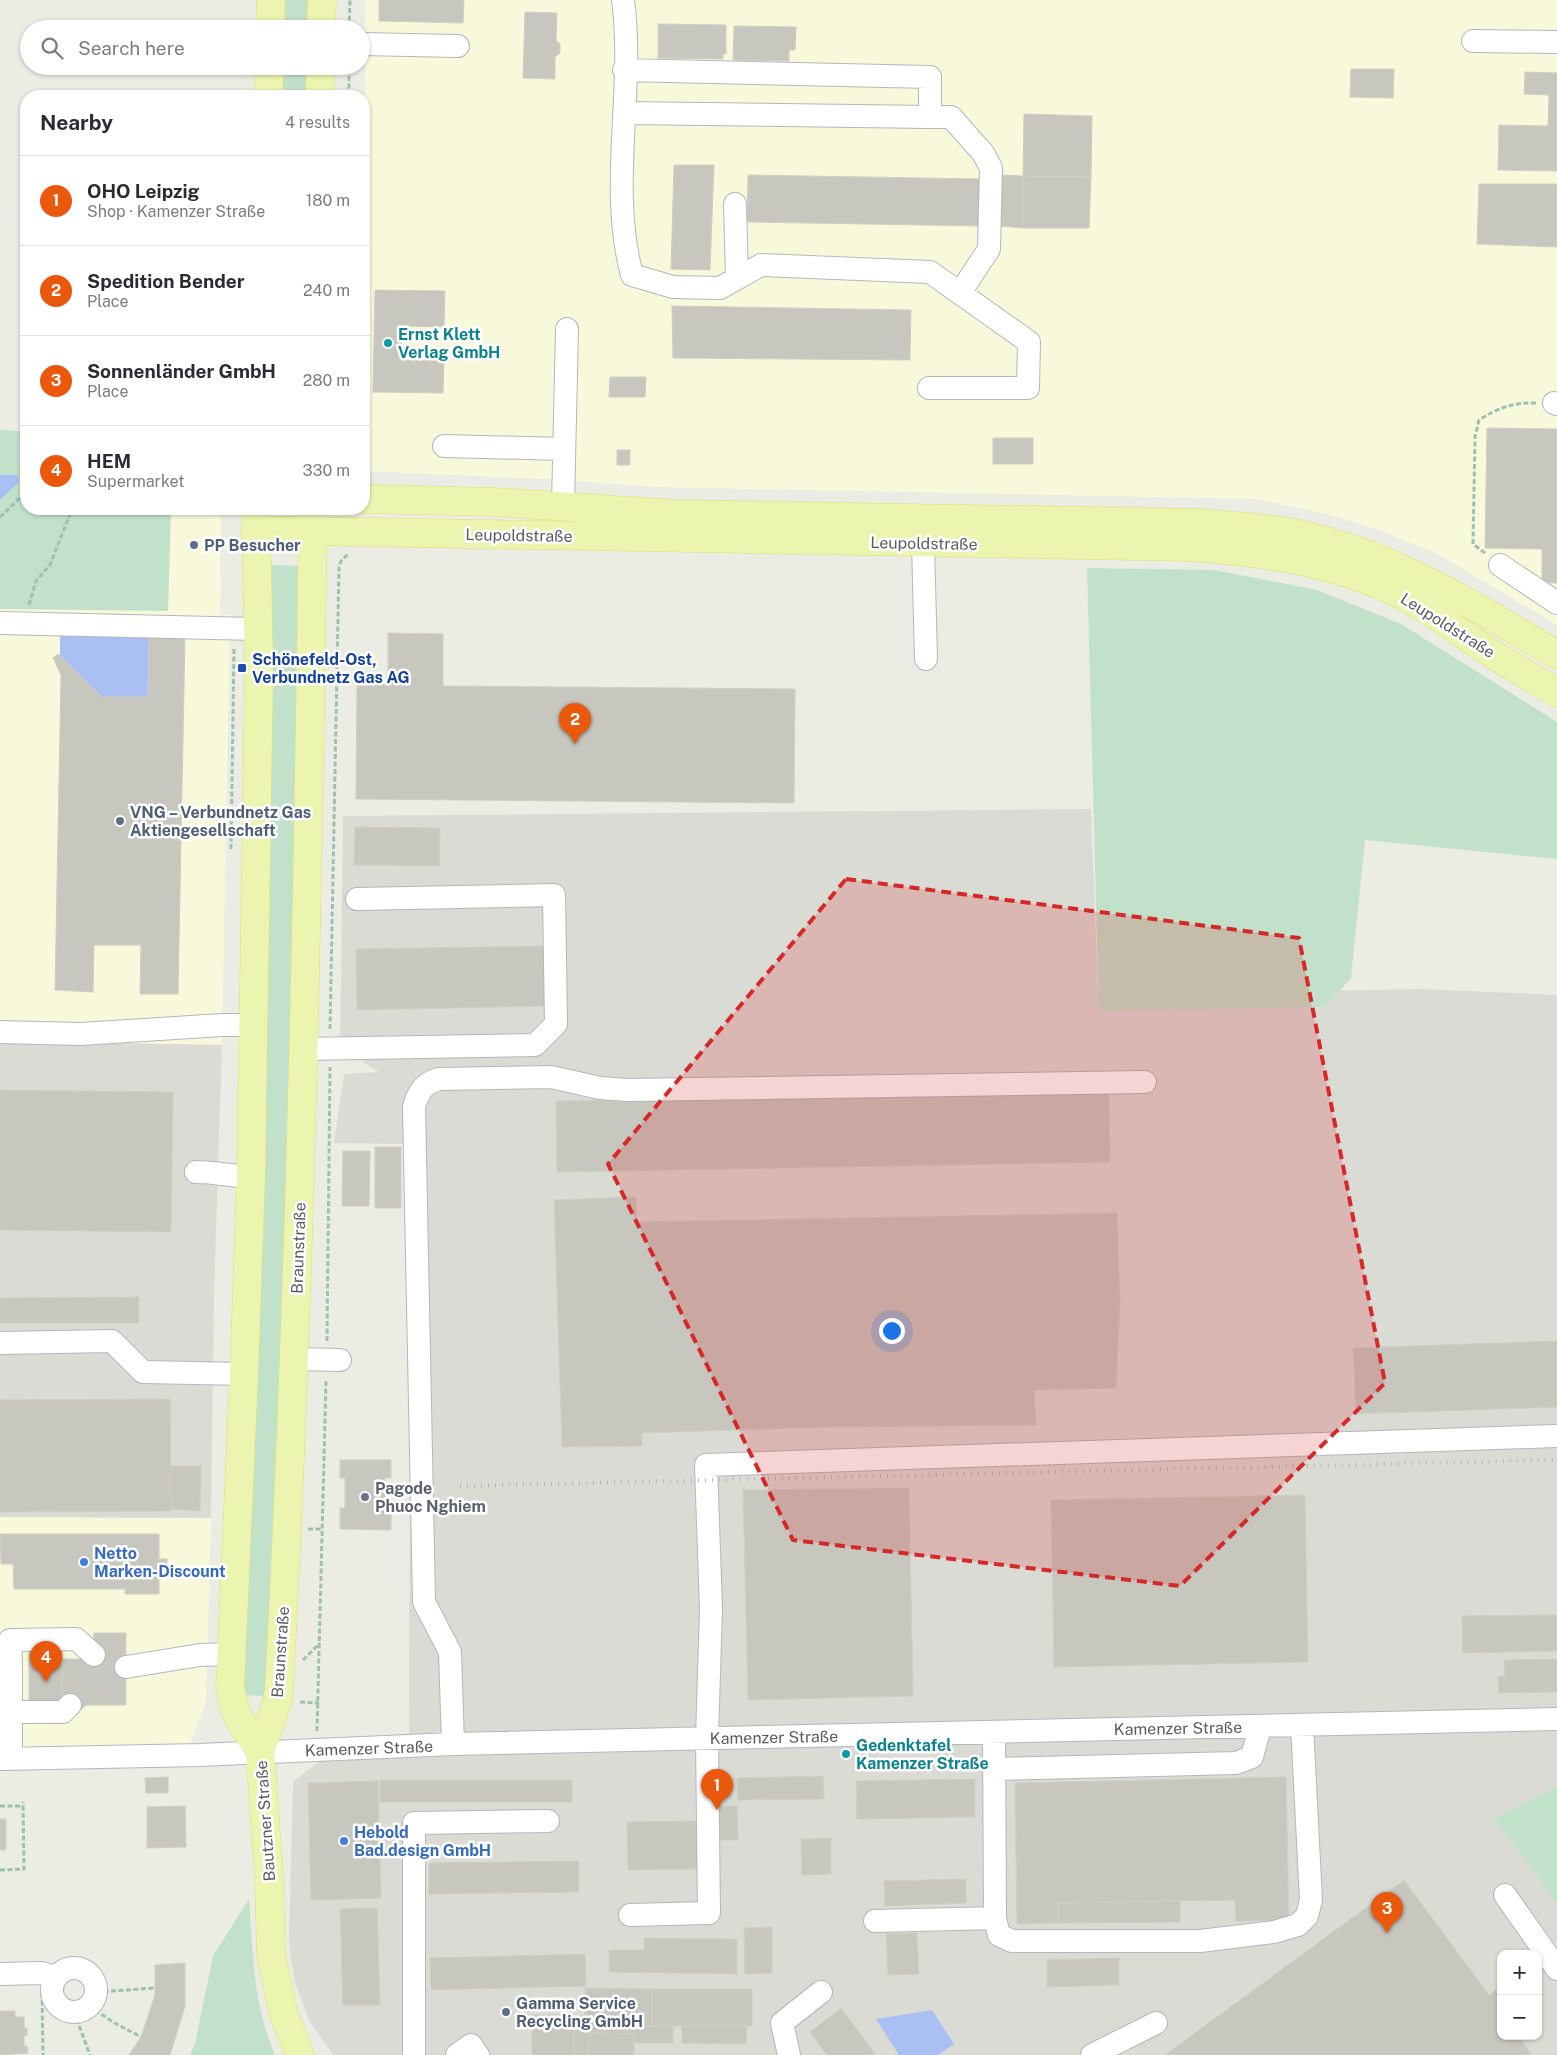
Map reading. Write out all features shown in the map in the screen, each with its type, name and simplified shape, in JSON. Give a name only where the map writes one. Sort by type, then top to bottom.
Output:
[{"type":"main road","points":[[270,20],[271,0]]},
{"type":"main road","points":[[321,20],[322,0]]},
{"type":"main road","points":[[268,90],[269,75]]},
{"type":"main road","points":[[320,75],[320,90]]},
{"type":"main road","name":"Leupoldstraße","points":[[370,499],[563,505],[674,514],[1198,523],[1258,527],[1316,538],[1382,560],[1426,579],[1557,655]]},
{"type":"main road","points":[[255,519],[246,629],[253,1025],[251,1177],[244,1374],[230,1654],[231,1701],[237,1715],[260,1752]]},
{"type":"main road","name":"Leupoldstraße","points":[[255,519],[923,543],[1192,547],[1280,556],[1317,564],[1392,590],[1422,606],[1484,649],[1557,693]]},
{"type":"main road","name":"Braunstraße","points":[[260,1752],[277,1702],[279,1690],[294,1359],[303,1049],[313,520]]},
{"type":"main road","name":"Bautzner Straße","points":[[260,1752],[269,1876],[271,1955],[284,2015],[300,2055]]},
{"type":"street","points":[[623,0],[624,113],[621,214],[626,253],[632,275],[673,287],[720,288],[761,265],[930,272],[1029,342],[1028,388],[929,388]]},
{"type":"street","points":[[1473,41],[1557,42]]},
{"type":"street","points":[[370,44],[458,46]]},
{"type":"street","points":[[624,70],[930,77],[930,117]]},
{"type":"street","points":[[624,113],[951,117],[983,153],[991,168],[989,249],[960,293]]},
{"type":"street","points":[[735,204],[737,278]]},
{"type":"street","points":[[563,505],[567,329]]},
{"type":"street","points":[[444,446],[564,449]]},
{"type":"street","points":[[923,543],[926,660]]},
{"type":"street","points":[[1500,565],[1557,603]]},
{"type":"street","points":[[0,623],[246,629]]},
{"type":"street","points":[[303,1049],[535,1045],[556,1024],[554,895],[357,899]]},
{"type":"street","points":[[0,1032],[81,1034],[222,1024],[253,1025]]},
{"type":"street","points":[[453,1744],[450,1652],[424,1602],[414,1107],[422,1088],[430,1081],[439,1079],[551,1077],[600,1088],[627,1090],[1145,1082]]},
{"type":"street","points":[[196,1172],[218,1172],[227,1176],[251,1177]]},
{"type":"street","points":[[0,1343],[112,1341],[143,1372],[244,1374]]},
{"type":"street","points":[[294,1359],[333,1360]]},
{"type":"street","points":[[630,1915],[709,1914],[707,1738],[711,1609],[706,1465],[1557,1436]]},
{"type":"street","points":[[5,1759],[11,1712],[6,1664],[10,1640],[76,1640],[94,1656]]},
{"type":"street","points":[[126,1667],[200,1655],[230,1654]]},
{"type":"street","points":[[11,1712],[63,1712],[70,1706]]},
{"type":"street","name":"Kamenzer Straße","points":[[260,1752],[453,1744],[1260,1727],[1557,1718]]},
{"type":"street","points":[[994,1732],[995,1918],[999,1935],[1012,1941],[1200,1941],[1274,1932],[1298,1925],[1307,1916],[1311,1900],[1302,1726]]},
{"type":"street","points":[[994,1769],[1236,1763],[1252,1757],[1260,1727]]},
{"type":"street","name":"Bautzner Straße","points":[[5,1759],[260,1752]]},
{"type":"street","points":[[414,2055],[414,1823],[548,1821]]},
{"type":"street","points":[[1505,1895],[1557,1969]]},
{"type":"street","points":[[875,1921],[995,1918]]},
{"type":"street","points":[[0,1974],[49,1975],[67,1969],[82,1969],[93,1978],[87,2003],[62,2008],[56,2003],[49,1975]]},
{"type":"street","points":[[789,2055],[782,2023],[821,1992]]},
{"type":"street","points":[[1092,2055],[1156,2023]]},
{"type":"street","points":[[457,2055],[471,2045],[478,2055]]},
{"type":"path","points":[[348,0],[350,7],[349,20]]},
{"type":"path","points":[[349,75],[349,90]]},
{"type":"path","points":[[1500,565],[1473,544],[1475,437],[1479,420],[1499,408],[1525,402],[1556,404]]},
{"type":"path","points":[[0,517],[20,498]]},
{"type":"path","points":[[30,624],[29,605],[36,581],[50,565],[70,515]]},
{"type":"path","points":[[317,1734],[333,1360],[330,1050],[339,567],[341,561],[351,551]]},
{"type":"path","points":[[231,850],[246,629]]},
{"type":"path","points":[[296,1702],[319,1703]]},
{"type":"path","points":[[0,1806],[23,1804],[24,1869],[0,1870]]},
{"type":"path","points":[[43,2055],[49,1975]]},
{"type":"path","points":[[87,2003],[155,1988]]},
{"type":"path","points":[[87,2003],[113,2022],[141,2037]]},
{"type":"path","points":[[87,2003],[90,2055]]},
{"type":"highlighted area","points":[[846,879],[1299,938],[1385,1383],[1180,1586],[793,1540],[608,1164]]},
{"type":"shaded area","points":[[282,0],[313,0],[313,20],[281,20]]},
{"type":"shaded area","points":[[365,0],[1557,0],[1557,625],[1438,554],[1376,529],[1326,514],[1258,499],[656,487],[563,480],[370,471],[370,90],[365,90],[365,75],[370,75],[370,20],[365,20]]},
{"type":"shaded area","points":[[281,75],[312,75],[312,90],[280,90]]},
{"type":"shaded area","points":[[0,430],[20,431],[20,515],[221,515],[220,615],[230,615],[222,1045],[0,1041]]},
{"type":"shaded area","points":[[0,430],[20,431],[20,515],[171,515],[168,611],[0,609]]},
{"type":"shaded area","points":[[271,565],[302,566],[290,1213],[268,1696],[239,1695],[263,1026]]},
{"type":"shaded area","points":[[1087,568],[1214,570],[1317,590],[1401,624],[1557,722],[1557,859],[1365,840],[1351,978],[1325,1007],[1099,1011]]},
{"type":"shaded area","points":[[1091,809],[1098,990],[1313,991],[1422,989],[1557,995],[1557,1787],[1494,1818],[1557,1903],[1557,2055],[333,2055],[310,2022],[294,1980],[289,1943],[293,1782],[325,1757],[409,1742],[410,1415],[406,1144],[334,1143],[344,1074],[379,1072],[340,1047],[343,816]]},
{"type":"shaded area","points":[[0,1041],[222,1045],[214,1295],[211,1518],[0,1517]]},
{"type":"shaded area","points":[[0,1517],[211,1518],[206,1702],[189,1746],[0,1749]]},
{"type":"shaded area","points":[[1557,1787],[1557,1903],[1494,1818]]},
{"type":"shaded area","points":[[249,1899],[253,1959],[258,1997],[262,2017],[275,2055],[190,2055],[195,2044],[213,1956]]},
{"type":"water","points":[[0,475],[17,475],[19,482],[0,500]]},
{"type":"water","points":[[60,633],[149,637],[148,697],[102,697],[60,657]]},
{"type":"water","points":[[932,2010],[954,2044],[938,2055],[899,2055],[876,2019]]},
{"type":"building","points":[[379,0],[464,0],[463,23],[379,21]]},
{"type":"building","points":[[525,12],[557,13],[556,40],[560,44],[560,53],[555,57],[555,79],[523,78]]},
{"type":"building","points":[[658,24],[726,25],[726,54],[723,54],[723,59],[658,58]]},
{"type":"building","points":[[734,26],[796,27],[795,50],[789,50],[789,61],[733,60]]},
{"type":"building","points":[[1351,69],[1394,69],[1393,98],[1350,97]]},
{"type":"building","points":[[1525,72],[1557,73],[1557,171],[1498,170],[1499,125],[1548,126],[1549,95],[1524,94]]},
{"type":"building","points":[[1024,114],[1092,116],[1091,177],[1023,176]]},
{"type":"building","points":[[674,165],[714,165],[710,270],[671,269]]},
{"type":"building","points":[[748,175],[983,179],[982,226],[747,222]]},
{"type":"building","points":[[998,175],[1023,176],[1023,228],[997,226]]},
{"type":"building","points":[[1023,176],[1091,177],[1089,228],[1023,228]]},
{"type":"building","points":[[1479,184],[1557,184],[1557,247],[1477,244]]},
{"type":"building","name":"Ernst Klett Verlag GmbH","points":[[375,290],[445,291],[444,327],[402,326],[401,360],[444,361],[443,393],[373,392]]},
{"type":"building","points":[[672,306],[911,310],[910,360],[673,358]]},
{"type":"building","points":[[610,377],[646,377],[645,397],[609,397]]},
{"type":"building","points":[[1487,428],[1557,429],[1557,583],[1542,583],[1542,549],[1485,548]]},
{"type":"building","points":[[993,438],[1033,438],[1033,464],[993,464]]},
{"type":"building","points":[[617,450],[630,450],[630,465],[617,465]]},
{"type":"building","points":[[388,633],[443,634],[443,686],[795,689],[794,803],[356,799],[357,684],[388,684]]},
{"type":"building","name":"VNG – Verbundnetz Gas Aktiengesellschaft","points":[[149,637],[185,638],[178,994],[140,994],[141,945],[94,945],[93,992],[55,990],[61,675],[53,658],[58,654],[102,697],[148,697]]},
{"type":"building","points":[[355,827],[440,828],[439,866],[354,865]]},
{"type":"building","points":[[546,946],[547,1006],[357,1010],[356,949]]},
{"type":"building","points":[[0,1090],[173,1092],[171,1232],[0,1230]]},
{"type":"building","points":[[1109,1091],[1110,1162],[557,1172],[556,1101]]},
{"type":"building","points":[[375,1147],[401,1147],[401,1208],[375,1208]]},
{"type":"building","points":[[343,1151],[370,1151],[369,1206],[342,1206]]},
{"type":"building","points":[[636,1197],[637,1222],[1117,1213],[1120,1301],[1116,1388],[1034,1390],[1036,1425],[828,1427],[642,1433],[642,1446],[562,1447],[554,1200]]},
{"type":"building","points":[[139,1297],[139,1323],[0,1323],[0,1298]]},
{"type":"building","points":[[1557,1341],[1557,1407],[1356,1414],[1353,1348]]},
{"type":"building","points":[[170,1399],[171,1511],[0,1512],[0,1400]]},
{"type":"building","points":[[340,1460],[391,1460],[391,1478],[385,1478],[385,1509],[391,1509],[391,1530],[340,1529],[340,1508],[345,1508],[345,1478],[340,1478]]},
{"type":"building","points":[[170,1466],[201,1466],[200,1511],[171,1509]]},
{"type":"building","points":[[909,1488],[913,1696],[748,1700],[743,1490]]},
{"type":"building","points":[[1305,1495],[1308,1662],[1054,1667],[1051,1500]]},
{"type":"building","name":"Netto Marken-Discount","points":[[0,1534],[159,1534],[159,1559],[167,1559],[167,1576],[159,1576],[159,1594],[125,1594],[125,1589],[14,1589],[13,1564],[1,1564]]},
{"type":"building","points":[[1557,1615],[1557,1651],[1463,1653],[1462,1616]]},
{"type":"building","points":[[94,1633],[126,1633],[126,1705],[62,1705],[62,1659],[94,1659]]},
{"type":"building","points":[[29,1646],[62,1646],[62,1704],[29,1704]]},
{"type":"building","points":[[1557,1659],[1557,1692],[1499,1693],[1498,1676],[1505,1676],[1504,1660]]},
{"type":"building","points":[[823,1776],[824,1799],[738,1800],[737,1778]]},
{"type":"building","points":[[168,1777],[168,1793],[146,1793],[145,1778]]},
{"type":"building","points":[[1286,1777],[1289,1920],[1236,1921],[1235,1900],[1058,1903],[1058,1923],[1017,1924],[1015,1783]]},
{"type":"building","points":[[975,1779],[975,1817],[857,1819],[856,1781]]},
{"type":"building","points":[[380,1780],[572,1780],[572,1802],[380,1802]]},
{"type":"building","name":"Hebold Bad.design GmbH","points":[[378,1781],[381,1898],[311,1900],[308,1783]]},
{"type":"building","points":[[185,1806],[186,1847],[147,1848],[147,1807]]},
{"type":"building","points":[[737,1806],[738,1840],[715,1840],[714,1807]]},
{"type":"building","points":[[0,1819],[6,1819],[6,1850],[0,1850]]},
{"type":"building","points":[[698,1821],[698,1869],[628,1870],[627,1822]]},
{"type":"building","points":[[831,1838],[831,1874],[802,1875],[801,1839]]},
{"type":"building","points":[[579,1861],[579,1892],[429,1894],[429,1863]]},
{"type":"building","points":[[966,1879],[966,1903],[885,1906],[884,1881]]},
{"type":"building","points":[[1404,1880],[1489,1995],[1497,1989],[1497,2040],[1521,2040],[1532,2055],[1165,2055]]},
{"type":"building","points":[[1180,1901],[1180,1922],[1058,1923],[1058,1903]]},
{"type":"building","points":[[377,1908],[380,2005],[343,2005],[340,1909]]},
{"type":"building","points":[[772,1927],[772,1973],[745,1974],[744,1928]]},
{"type":"building","points":[[917,1933],[919,1974],[888,1975],[886,1934]]},
{"type":"building","points":[[644,1938],[737,1939],[737,1974],[609,1972],[609,1950],[644,1950]]},
{"type":"building","points":[[585,1954],[586,1986],[431,1990],[430,1958]]},
{"type":"building","points":[[1119,1958],[1119,1985],[1047,1987],[1047,1960]]},
{"type":"building","points":[[185,1963],[185,2006],[170,2055],[129,2055],[141,2037],[155,1995],[155,1965]]},
{"type":"building","points":[[585,1988],[652,1989],[652,2026],[634,2026],[634,2034],[585,2033]]},
{"type":"building","points":[[652,1989],[752,1989],[752,2026],[652,2026]]},
{"type":"building","points":[[841,2008],[876,2055],[827,2055],[810,2032]]},
{"type":"building","points":[[0,2011],[15,2011],[15,2017],[24,2017],[24,2028],[27,2028],[27,2035],[24,2036],[24,2046],[27,2046],[28,2053],[0,2055]]},
{"type":"building","points":[[532,2015],[574,2015],[574,2055],[532,2055]]},
{"type":"building","points":[[574,2019],[586,2020],[585,2033],[590,2033],[589,2055],[574,2055]]},
{"type":"building","points":[[634,2026],[673,2026],[673,2043],[634,2043]]},
{"type":"building","points":[[682,2026],[747,2026],[746,2044],[682,2043]]},
{"type":"building","points":[[590,2033],[634,2034],[634,2055],[589,2055]]},
{"type":"tunnel","points":[[70,1705],[109,1670],[126,1667]]},
{"type":"railway","points":[[460,1486],[1557,1460]]},
{"type":"place","name":"Ernst Klett Verlag GmbH","points":[[388,343]]},
{"type":"place","name":"PP Besucher","points":[[194,545]]},
{"type":"place","name":"Schönefeld-Ost, Verbundnetz Gas AG","points":[[242,668]]},
{"type":"place","name":"Spedition Bender","points":[[575,744]]},
{"type":"place","name":"VNG – Verbundnetz Gas Aktiengesellschaft","points":[[120,821]]},
{"type":"place","name":"Pagode Phuoc Nghiem","points":[[365,1497]]},
{"type":"place","name":"Netto Marken-Discount","points":[[84,1562]]},
{"type":"place","name":"HEM","points":[[46,1682]]},
{"type":"place","name":"Gedenktafel Kamenzer Straße","points":[[846,1754]]},
{"type":"place","name":"OHO Leipzig","points":[[717,1810]]},
{"type":"place","name":"Hebold Bad.design GmbH","points":[[344,1841]]},
{"type":"place","name":"Sonnenländer GmbH","points":[[1387,1933]]},
{"type":"place","name":"Gamma Service Recycling GmbH","points":[[506,2012]]}]
